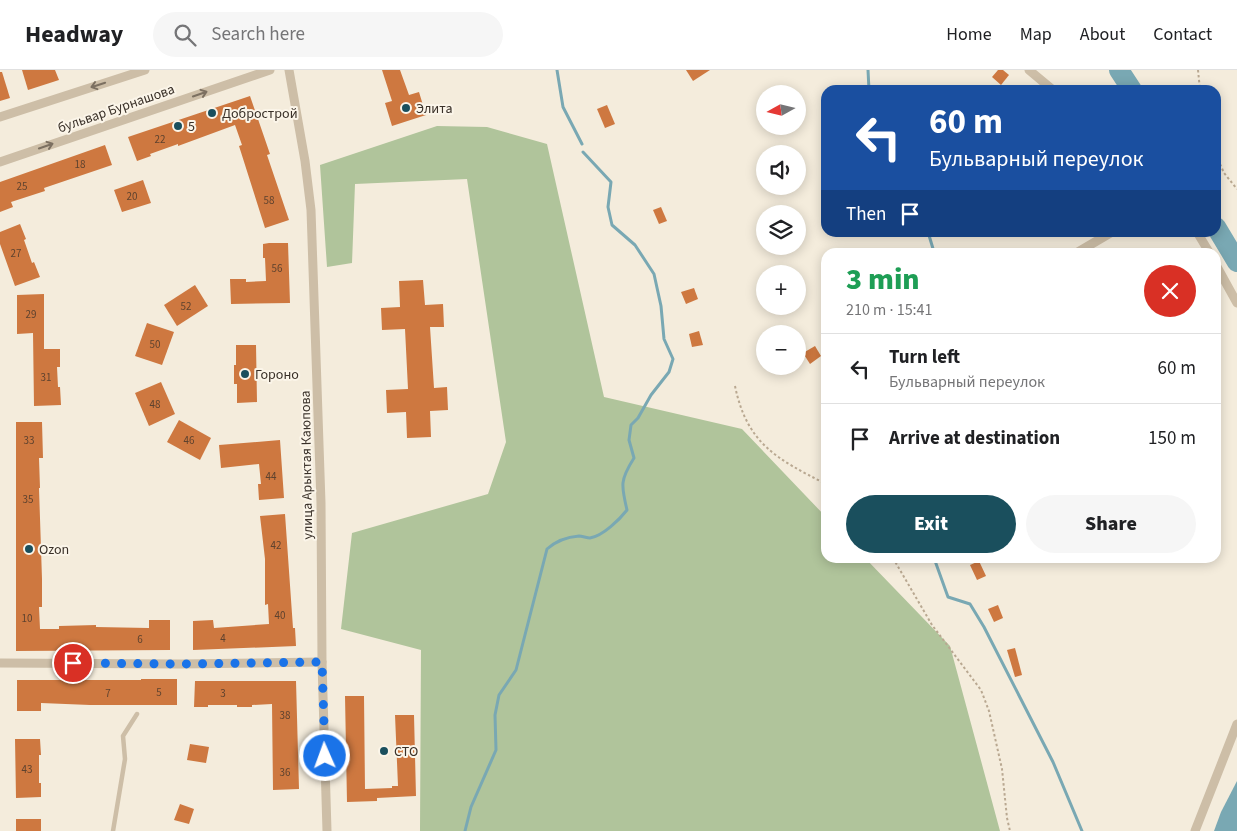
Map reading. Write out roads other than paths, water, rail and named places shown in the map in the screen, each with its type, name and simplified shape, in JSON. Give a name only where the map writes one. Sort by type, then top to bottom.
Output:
[{"type":"street","name":"бульвар Бурнашова","points":[[0,117],[144,70]]},
{"type":"street","name":"бульвар Бурнашова","points":[[0,162],[270,70]]},
{"type":"street","name":"улица Арыктая Каюпова","points":[[289,70],[305,161],[311,210],[321,503],[322,662],[327,831]]},
{"type":"street","points":[[1029,70],[1047,85]]},
{"type":"street","points":[[1085,248],[1104,237]]},
{"type":"street","points":[[1200,237],[1207,248]]},
{"type":"street","points":[[1221,274],[1237,303]]},
{"type":"street","points":[[0,663],[182,664],[322,662]]},
{"type":"street","points":[[1196,831],[1237,724]]},
{"type":"lane","points":[[113,831],[125,759],[123,736],[137,714]]},
{"type":"water","points":[[1237,781],[1237,831],[1214,831],[1221,812]]},
{"type":"waterway","points":[[557,70],[563,107],[582,144]]},
{"type":"waterway","points":[[868,70],[869,85]]},
{"type":"waterway","points":[[1119,70],[1129,85]]},
{"type":"waterway","points":[[465,831],[471,807],[496,750],[495,715],[499,695],[516,670],[547,549],[566,538],[579,536],[595,537],[606,531],[627,510],[623,483],[626,472],[634,458],[629,440],[631,425],[638,418],[651,395],[669,372],[673,359],[664,339],[661,306],[654,274],[635,245],[612,225],[608,207],[611,182],[583,152]]},
{"type":"waterway","points":[[1221,235],[1237,262]]},
{"type":"waterway","points":[[930,237],[933,248]]},
{"type":"waterway","points":[[936,563],[948,597],[970,604],[984,627],[1053,762],[1082,831]]},
{"type":"place","name":"Элита","points":[[406,108]]},
{"type":"place","name":"Добрострой","points":[[212,113]]},
{"type":"place","name":"5","points":[[178,126]]},
{"type":"place","name":"Гороно","points":[[245,374]]},
{"type":"place","name":"Ozon","points":[[29,549]]},
{"type":"place","name":"СТО","points":[[384,751]]}]
